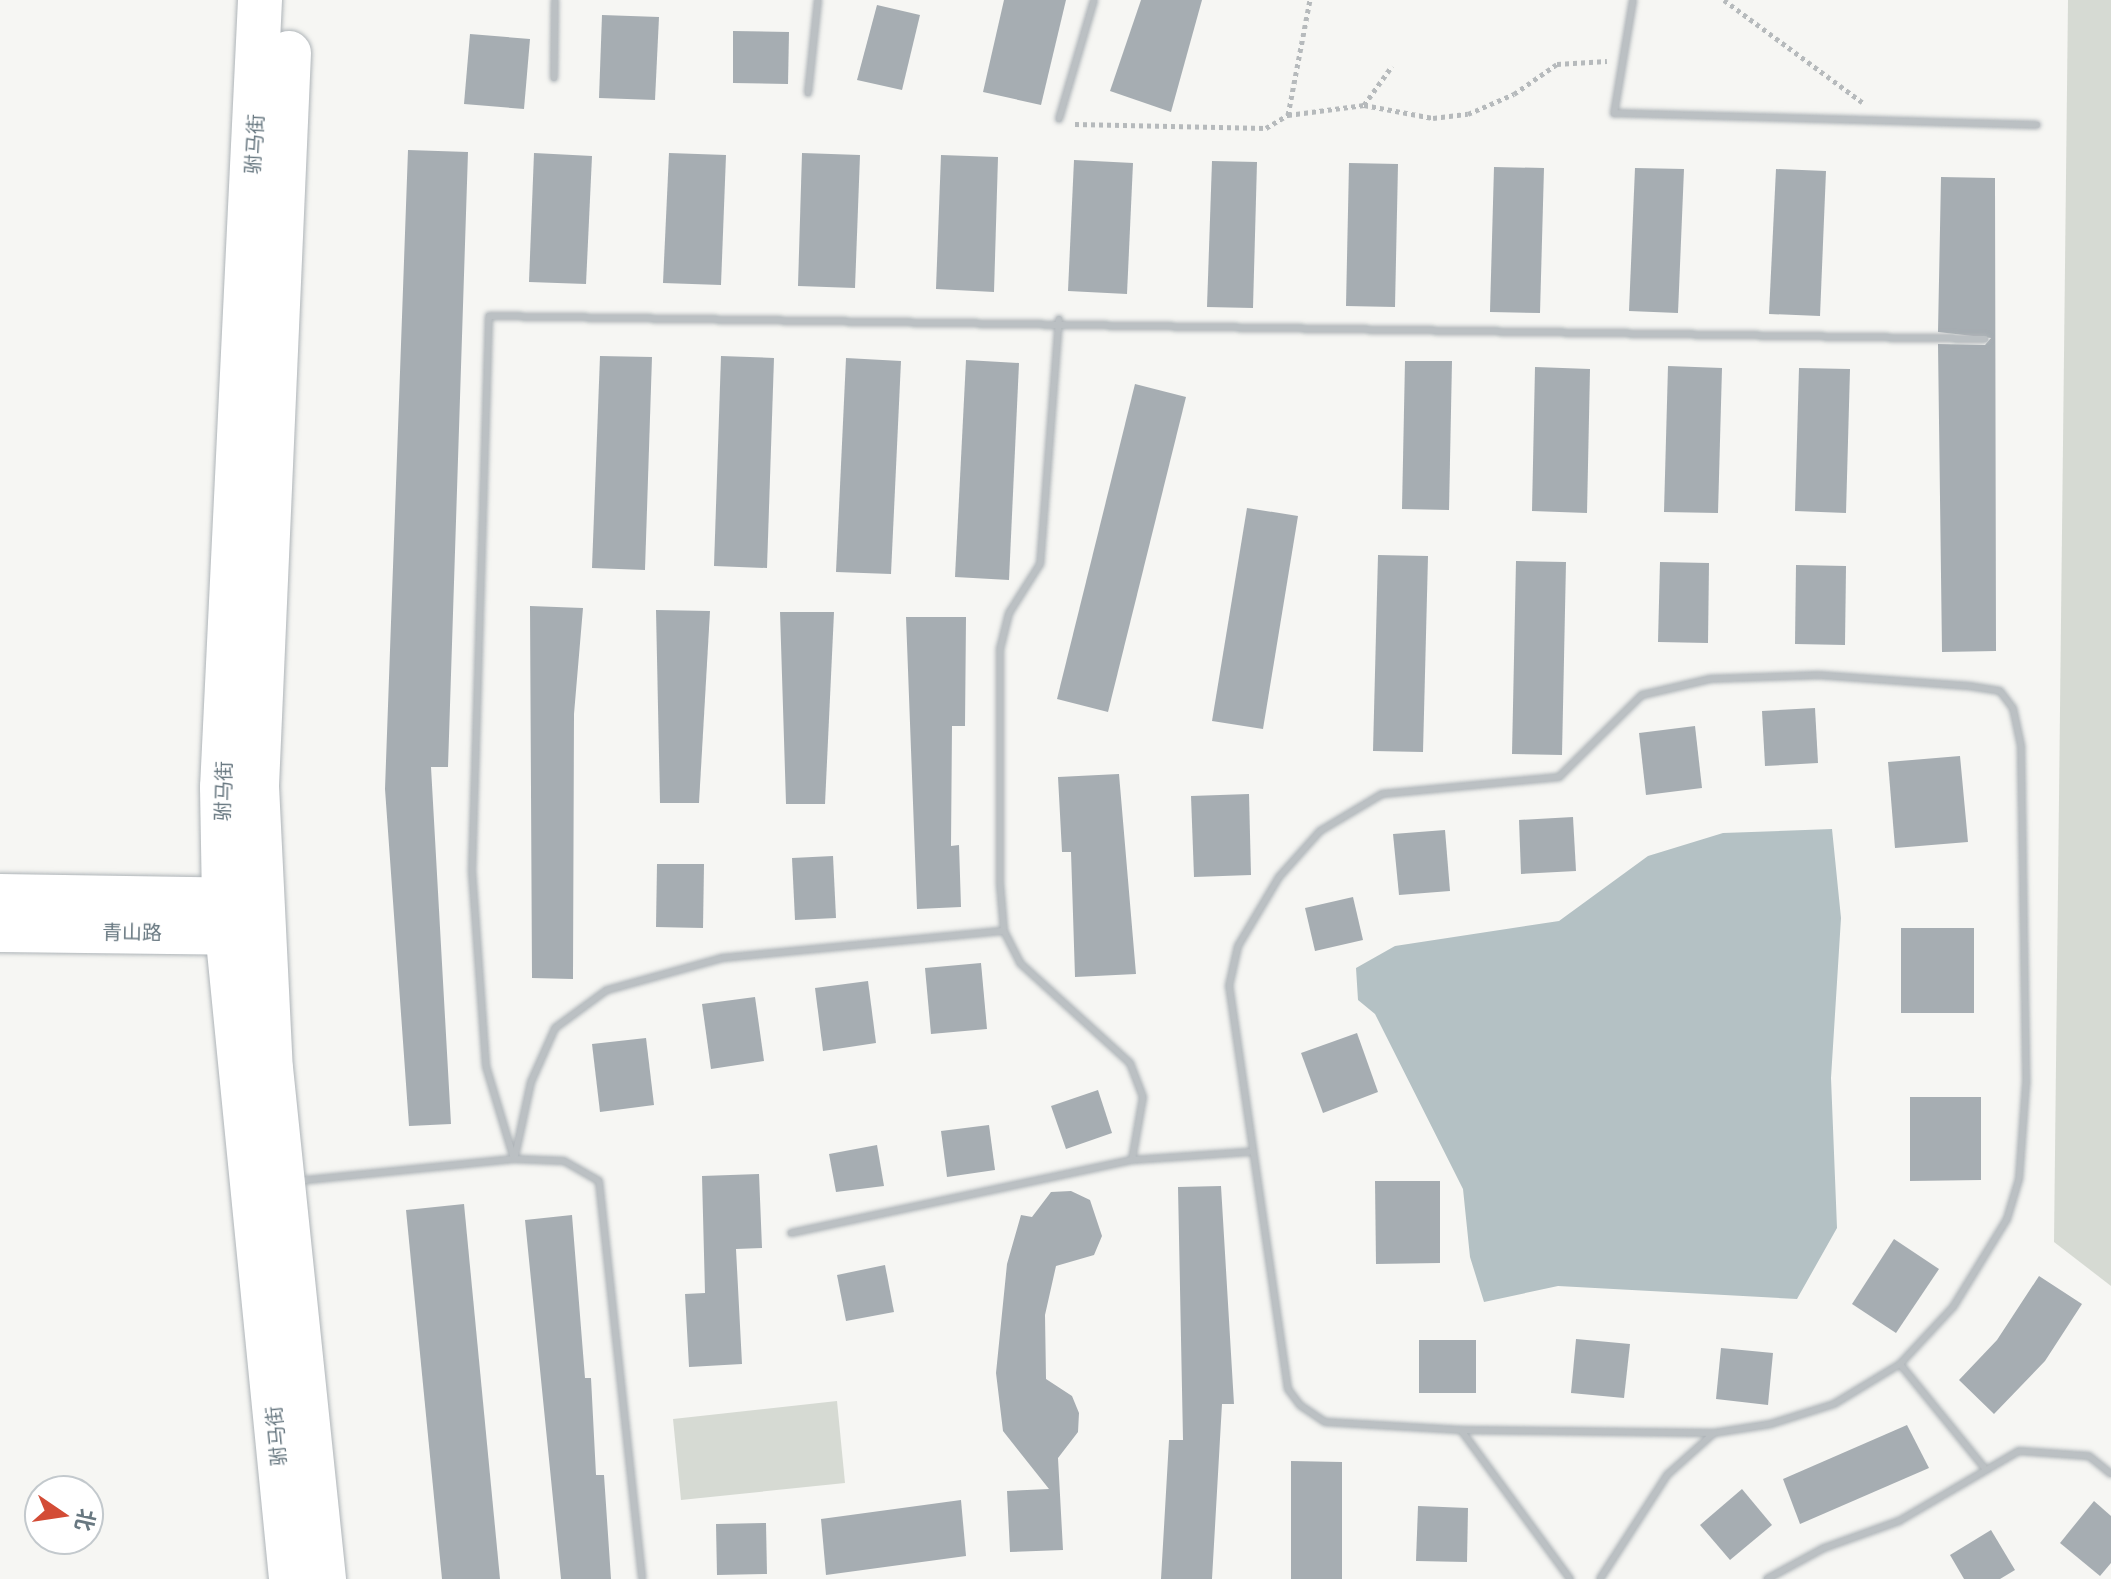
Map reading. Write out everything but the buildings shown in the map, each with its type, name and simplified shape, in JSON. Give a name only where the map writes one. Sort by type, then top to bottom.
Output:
[{"type":"main road","name":"驸马街","points":[[260,0],[222,787],[244,917],[267,1184],[291,1579]]},
{"type":"main road","name":"驸马街","points":[[244,917],[257,786],[291,0]]},
{"type":"main road","name":"青山路","points":[[0,896],[244,917]]},
{"type":"main road","name":"青山路","points":[[0,930],[244,917]]},
{"type":"main road","name":"驸马街","points":[[267,1184],[324,1579]]},
{"type":"lane","points":[[554,78],[555,0]]},
{"type":"lane","points":[[808,93],[818,0]]},
{"type":"lane","points":[[1059,119],[1094,0]]},
{"type":"lane","points":[[1633,0],[1614,113],[2037,125]]},
{"type":"lane","points":[[514,1159],[486,1066],[472,871],[489,316],[1059,319],[1985,339]]},
{"type":"lane","points":[[1059,319],[1040,564],[1009,613],[1000,648],[1004,931],[1020,963],[1086,1015],[1130,1063],[1143,1097],[1132,1160]]},
{"type":"lane","points":[[1818,675],[2000,691],[2013,708],[2021,747],[2026,1084],[2019,1179],[2007,1219],[1953,1307],[1900,1364],[1834,1404],[1714,1433],[1461,1430],[1325,1422],[1300,1405],[1288,1389],[1233,1048],[1229,986],[1238,946],[1279,877],[1320,831],[1357,805],[1382,794],[1559,777],[1642,695],[1710,679],[1818,675]]},
{"type":"lane","points":[[514,1159],[531,1082],[555,1028],[607,990],[722,958],[1004,931]]},
{"type":"lane","points":[[791,1233],[1132,1160],[1249,1152]]},
{"type":"lane","points":[[267,1184],[514,1159],[564,1161],[599,1181],[642,1579]]},
{"type":"lane","points":[[1900,1364],[1983,1466]]},
{"type":"lane","points":[[1461,1430],[1570,1579]]},
{"type":"lane","points":[[1600,1579],[1667,1475],[1714,1433]]},
{"type":"lane","points":[[1767,1579],[1899,1521],[1983,1466],[2019,1451],[2058,1449],[2089,1456],[2111,1474]]},
{"type":"path","points":[[1288,115],[1310,0]]},
{"type":"path","points":[[1724,0],[1892,123]]},
{"type":"path","points":[[1059,119],[1080,125],[1266,128],[1288,115],[1364,105],[1433,118],[1468,114],[1557,64],[1590,56],[1622,64]]},
{"type":"path","points":[[1364,105],[1392,66]]},
{"type":"shaded area","points":[[2068,0],[2111,0],[2111,1286],[2054,1242]]},
{"type":"shaded area","points":[[1832,829],[1841,918],[1831,1078],[1837,1228],[1797,1299],[1558,1286],[1484,1302],[1470,1257],[1463,1189],[1375,1014],[1358,1000],[1356,968],[1395,946],[1559,921],[1648,856],[1723,833]]},
{"type":"shaded area","points":[[837,1401],[845,1483],[681,1500],[673,1419]]}]
